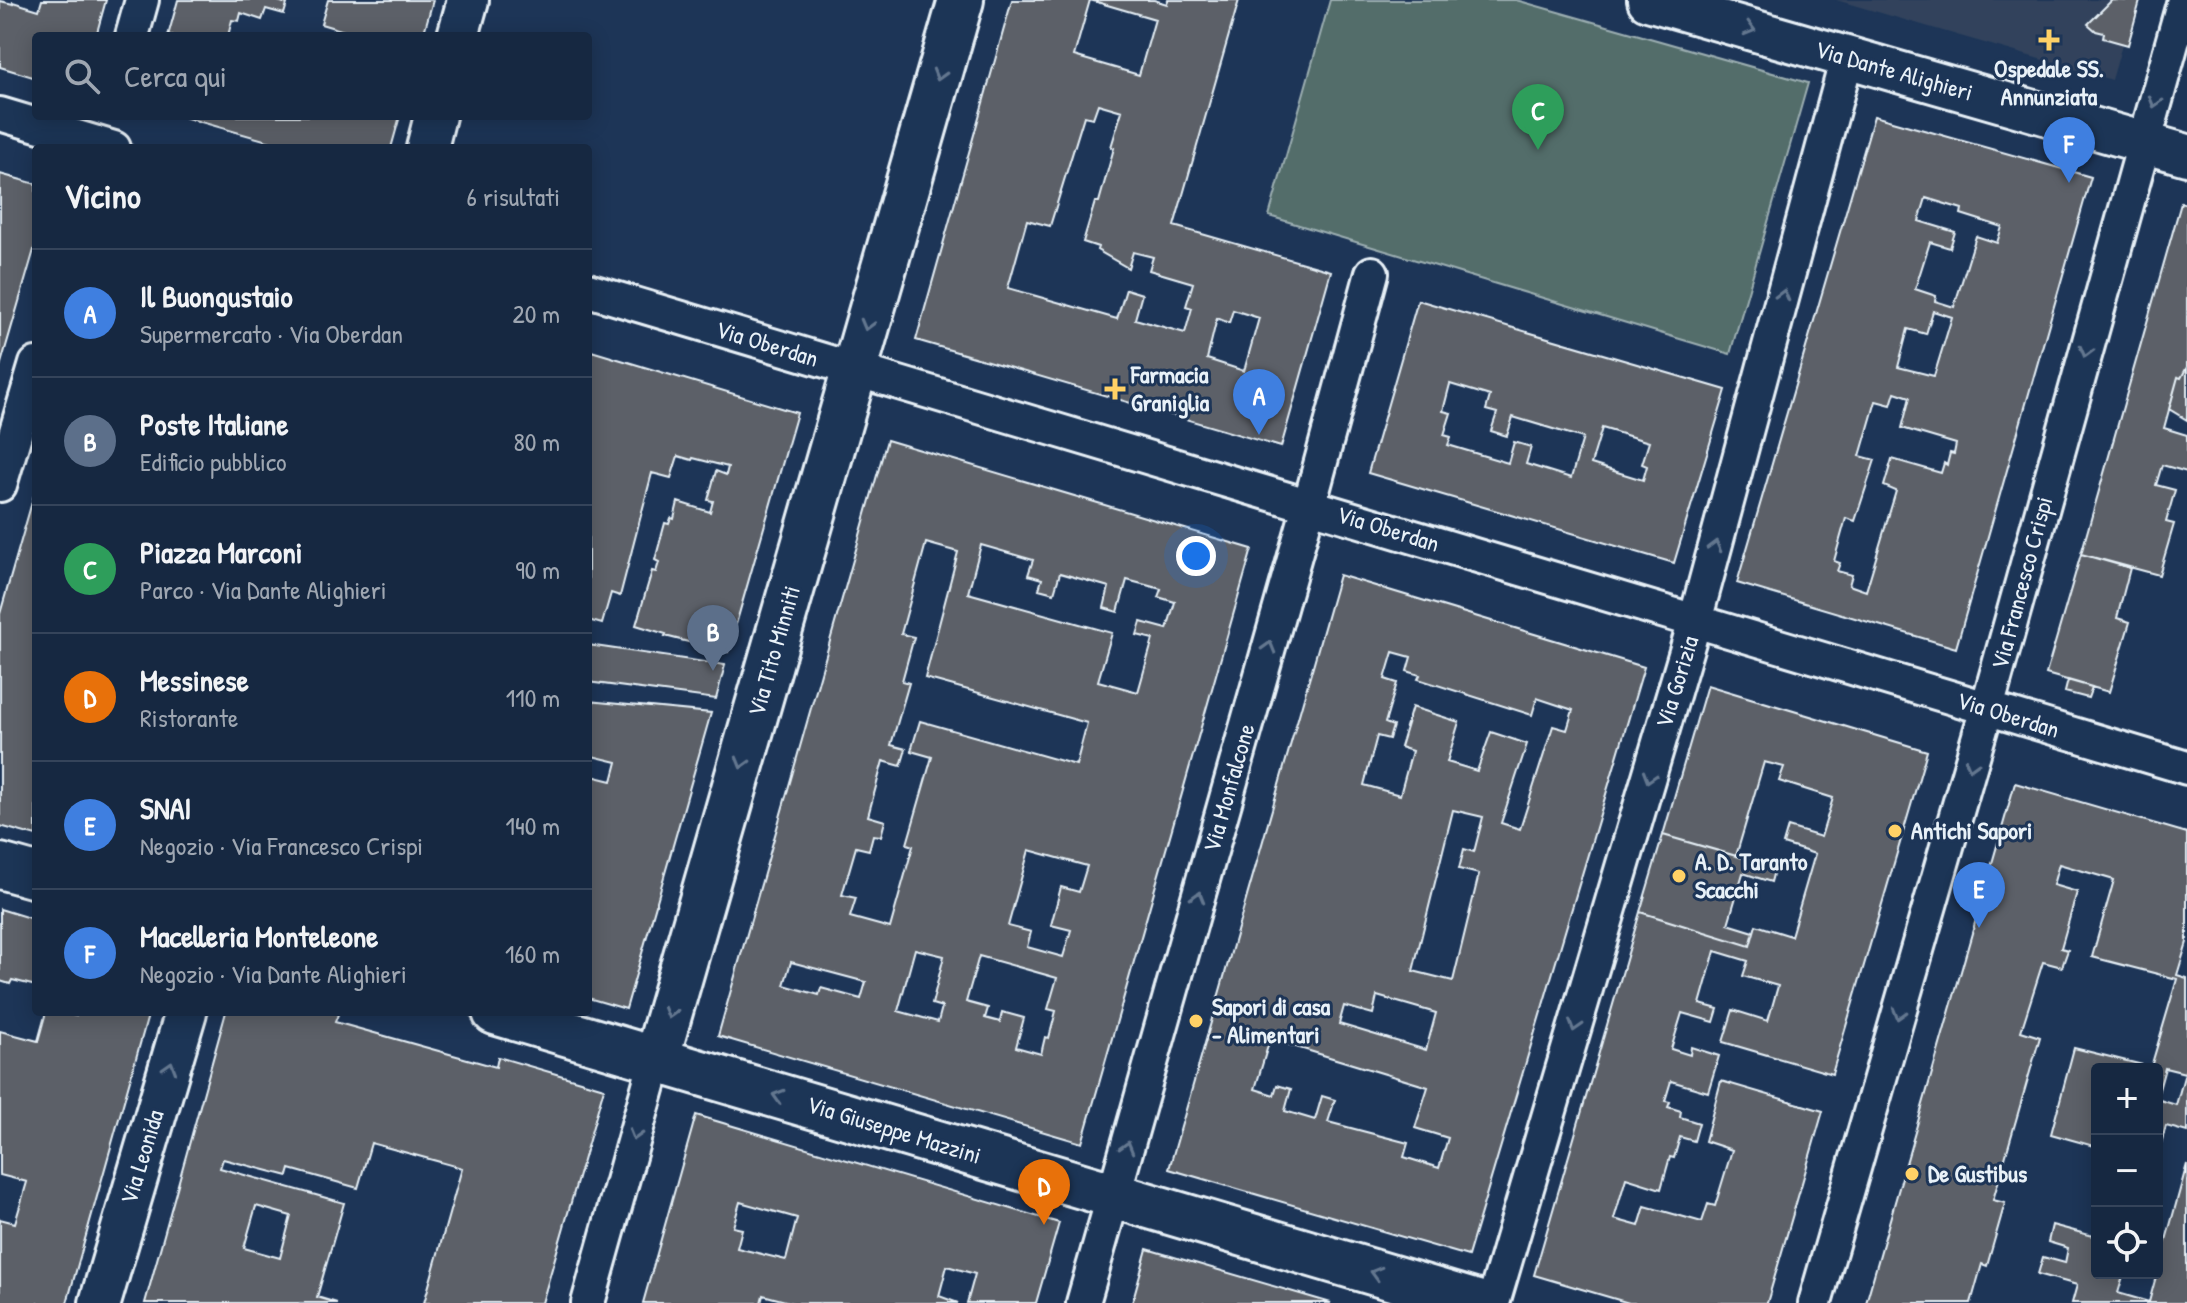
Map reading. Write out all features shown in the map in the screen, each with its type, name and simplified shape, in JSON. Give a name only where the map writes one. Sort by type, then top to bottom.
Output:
[{"type":"main road","name":"Via Tito Minniti","points":[[656,1060],[961,0]]},
{"type":"main road","points":[[0,866],[32,875]]},
{"type":"main road","name":"Via Giuseppe Mazzini","points":[[508,1016],[1477,1303]]},
{"type":"street","points":[[133,32],[142,0]]},
{"type":"street","points":[[459,32],[468,0]]},
{"type":"street","name":"Via Dante Alighieri","points":[[1648,0],[2187,155]]},
{"type":"street","name":"Via Francesco Crispi","points":[[1815,1303],[1987,708],[2184,0]]},
{"type":"street","name":"Via Gorizia","points":[[1493,1303],[1695,621],[1847,58]]},
{"type":"street","points":[[0,114],[106,139]]},
{"type":"street","points":[[428,144],[434,120]]},
{"type":"street","name":"Via Monfalcone","points":[[1083,1303],[1372,273]]},
{"type":"street","name":"Via Oberdan","points":[[592,291],[2187,768]]},
{"type":"street","points":[[0,485],[32,377]]},
{"type":"street","name":"Via Leonida","points":[[100,1303],[185,1016]]},
{"type":"street","name":"Via Tito Minniti","points":[[588,1303],[656,1060]]},
{"type":"shaded area","name":"Ospedale SS. Annunziata","points":[[1836,0],[2135,0],[2112,80]]},
{"type":"green space","points":[[1330,0],[1516,0],[1808,83],[1730,354],[1269,216]]},
{"type":"building","points":[[42,0],[106,0],[97,32],[32,32],[32,77],[0,67],[0,1],[39,10]]},
{"type":"building","points":[[178,0],[275,0],[287,4],[284,14],[266,9],[262,20],[241,13],[239,21],[232,20],[229,32],[169,32]]},
{"type":"building","points":[[328,0],[433,0],[424,32],[348,32],[321,24]]},
{"type":"building","points":[[1012,0],[1090,0],[1154,0],[1167,4],[1168,0],[1239,0],[1174,226],[1331,271],[1281,447],[916,340]],"holes":[[[1090,0],[1155,19],[1139,75],[1074,56]],[[1098,104],[1122,111],[1099,202],[1095,202],[1083,242],[1098,247],[1097,250],[1128,268],[1133,252],[1153,257],[1149,270],[1193,283],[1186,306],[1192,308],[1185,333],[1135,319],[1142,294],[1126,289],[1117,319],[1008,288],[1027,220],[1050,226],[1084,116],[1093,118]],[[1233,310],[1259,318],[1244,371],[1207,359],[1217,318],[1229,323]]]},
{"type":"building","points":[[2112,0],[2140,1],[2128,45],[2103,38],[2104,33],[2088,24]]},
{"type":"building","points":[[1874,116],[2091,177],[1956,648],[1737,583]],"holes":[[[1926,198],[1962,209],[1961,214],[2002,227],[1997,243],[1976,236],[1954,307],[1935,301],[1936,296],[1915,289],[1930,242],[1950,248],[1955,232],[1919,221]],[[1933,311],[1952,317],[1934,376],[1898,367],[1908,329],[1926,334]],[[1895,392],[1910,397],[1902,428],[1956,444],[1954,454],[1950,453],[1941,473],[1892,459],[1884,486],[1896,491],[1866,591],[1849,585],[1852,575],[1837,571],[1840,563],[1834,561],[1846,518],[1855,521],[1875,460],[1860,456],[1876,401],[1891,405]]]},
{"type":"building","points":[[194,120],[399,120],[392,144],[278,144]]},
{"type":"building","points":[[0,174],[32,183],[32,257],[0,367]]},
{"type":"building","points":[[2181,203],[2187,205],[2187,367],[2181,378],[2178,377],[2164,428],[2187,435],[2187,472],[2162,465],[2156,485],[2175,490],[2166,522],[2174,524],[2159,575],[2081,554]]},
{"type":"building","points":[[1418,300],[1726,390],[1674,563],[1368,473]],"holes":[[[1450,384],[1490,396],[1486,410],[1497,413],[1491,431],[1507,436],[1513,417],[1583,438],[1571,478],[1526,464],[1531,447],[1514,442],[1508,463],[1448,445],[1451,437],[1444,435],[1451,413],[1443,411]],[[1602,428],[1649,442],[1642,464],[1647,466],[1643,480],[1591,464]]]},
{"type":"building","points":[[592,351],[797,413],[728,652],[636,625],[652,571],[656,572],[659,562],[655,560],[665,523],[669,524],[671,518],[674,519],[678,502],[710,512],[713,501],[708,500],[716,471],[726,475],[728,467],[693,458],[678,456],[671,478],[652,473],[620,596],[611,593],[602,624],[592,621]]},
{"type":"building","points":[[2187,367],[2187,420],[2169,409],[2178,377],[2181,378]]},
{"type":"building","points":[[887,440],[1252,549],[1082,1143],[718,1036]],"holes":[[[926,543],[958,552],[925,678],[1087,723],[1076,765],[920,721],[911,751],[932,757],[907,844],[913,846],[890,928],[850,917],[856,898],[842,895],[856,847],[869,850],[873,835],[881,836],[885,821],[868,816],[883,761],[901,766],[906,749],[891,745],[909,683],[902,681],[914,637],[901,634]],[[981,545],[1033,560],[1028,575],[1042,579],[1039,589],[1054,593],[1060,573],[1109,587],[1104,608],[1118,612],[1127,580],[1161,589],[1158,597],[1175,602],[1167,629],[1141,622],[1137,635],[1153,639],[1138,692],[1098,681],[1112,633],[968,593]],[[1029,850],[1087,866],[1079,892],[1061,887],[1051,925],[1071,930],[1063,957],[1027,947],[1031,932],[1008,926]],[[915,949],[944,956],[932,1004],[942,1007],[938,1022],[898,1011]],[[979,956],[1057,978],[1048,1009],[1056,1011],[1041,1054],[1016,1047],[1024,1018],[1002,1012],[1000,1022],[985,1018],[988,1008],[966,1002]],[[791,962],[866,982],[861,999],[821,988],[819,995],[784,985]]]},
{"type":"building","points":[[32,502],[32,835],[0,826],[0,614]]},
{"type":"building","points":[[2081,554],[2130,568],[2117,618],[2130,622],[2109,692],[2046,674]]},
{"type":"building","points":[[1339,575],[1644,667],[1468,1256],[1169,1169]],"holes":[[[1393,652],[1411,657],[1407,671],[1420,675],[1418,679],[1532,715],[1537,698],[1573,710],[1567,730],[1553,726],[1520,829],[1501,823],[1527,744],[1491,732],[1477,771],[1447,762],[1459,722],[1412,707],[1400,747],[1412,751],[1400,795],[1364,785],[1377,736],[1389,739],[1393,726],[1385,723],[1397,683],[1385,679]],[[1453,810],[1483,817],[1474,852],[1464,849],[1459,869],[1479,874],[1453,981],[1413,971]],[[1377,996],[1436,1013],[1426,1050],[1339,1024],[1344,1006],[1373,1014]],[[1270,1039],[1428,1087],[1415,1128],[1448,1138],[1439,1168],[1404,1157],[1408,1143],[1328,1122],[1335,1100],[1322,1096],[1315,1120],[1285,1111],[1291,1089],[1277,1085],[1274,1095],[1255,1089]]]},
{"type":"building","points":[[592,646],[725,665],[716,699],[592,683]]},
{"type":"building","points":[[2068,680],[2092,687],[2088,698],[2065,692]]},
{"type":"building","points":[[1707,685],[1927,751],[1832,1074],[1723,1042],[1733,1010],[1768,1021],[1778,986],[1743,976],[1748,961],[1715,951],[1700,1004],[1718,1009],[1714,1022],[1682,1013],[1671,1049],[1690,1055],[1691,1047],[1719,1056],[1708,1092],[1671,1081],[1665,1101],[1670,1102],[1668,1107],[1681,1111],[1680,1117],[1699,1123],[1694,1141],[1680,1137],[1674,1158],[1670,1157],[1661,1189],[1626,1178],[1614,1219],[1639,1226],[1645,1206],[1702,1222],[1708,1204],[1715,1206],[1732,1150],[1705,1141],[1721,1081],[1823,1111],[1767,1303],[1629,1303],[1534,1275],[1640,912],[1750,946],[1756,925],[1791,936],[1815,854],[1783,844],[1788,827],[1821,837],[1833,798],[1779,781],[1784,767],[1764,762],[1736,856],[1663,835]]},
{"type":"building","points":[[592,701],[711,713],[626,1009],[592,999],[592,776],[612,781],[617,762],[592,756]]},
{"type":"building","points":[[2015,783],[2187,833],[2187,942],[2177,975],[2187,978],[2187,1132],[2166,1126],[2163,1137],[2163,1101],[2176,1105],[2185,1073],[2165,1068],[2163,1075],[2163,1063],[2152,1063],[2177,979],[2092,957],[2114,880],[2059,864],[2053,885],[2077,892],[2061,948],[2068,950],[2062,967],[2043,962],[2021,1031],[2040,1037],[1993,1200],[2005,1203],[1987,1266],[1982,1264],[1971,1303],[1866,1303]]},
{"type":"building","points":[[1663,835],[1775,867],[1771,882],[1743,873],[1728,924],[1754,932],[1750,946],[1640,912]]},
{"type":"building","points":[[0,909],[32,919],[32,985],[12,980],[10,984],[0,981]]},
{"type":"building","points":[[45,1016],[148,1016],[67,1303],[0,1303],[0,1219],[15,1223],[27,1182],[0,1175],[0,1031],[38,1041]]},
{"type":"building","points":[[225,1016],[337,1016],[335,1022],[496,1067],[498,1057],[604,1088],[542,1303],[424,1303],[462,1168],[371,1143],[358,1188],[290,1169],[288,1176],[223,1159],[220,1168],[344,1203],[317,1297],[337,1303],[145,1303]],"holes":[[[256,1206],[291,1216],[280,1258],[244,1248]]]},
{"type":"building","points":[[2074,1048],[2135,1063],[2091,1063],[2091,1145],[2051,1134]]},
{"type":"building","points":[[696,1115],[1059,1223],[1036,1303],[967,1303],[975,1274],[947,1266],[939,1296],[958,1303],[793,1303],[763,1295],[761,1303],[643,1303]],"holes":[[[740,1202],[797,1218],[786,1260],[737,1248],[742,1229],[733,1227]]]},
{"type":"building","points":[[2187,1164],[2187,1303],[2072,1303],[2077,1285],[2038,1274],[2043,1257],[2065,1263],[2068,1248],[2048,1242],[2052,1225],[2091,1235],[2091,1279],[2122,1279],[2118,1293],[2149,1302],[2155,1279],[2163,1279],[2163,1251]]},
{"type":"building","points":[[1147,1249],[1331,1303],[1132,1303]]},
{"type":"place","name":"Ospedale SS. Annunziata","points":[[2049,40]]},
{"type":"place","name":"Piazza Marconi","points":[[1538,150]]},
{"type":"place","name":"Macelleria Monteleone","points":[[2069,183]]},
{"type":"place","name":"Farmacia Graniglia","points":[[1115,389]]},
{"type":"place","name":"Il Buongustaio","points":[[1259,435]]},
{"type":"place","name":"Poste Italiane","points":[[713,671]]},
{"type":"place","name":"Antichi Sapori","points":[[1895,831]]},
{"type":"place","name":"A. D. Taranto Scacchi","points":[[1679,876]]},
{"type":"place","name":"SNAI","points":[[1979,928]]},
{"type":"place","name":"Sapori di casa - Alimentari","points":[[1196,1021]]},
{"type":"place","name":"De Gustibus","points":[[1912,1174]]},
{"type":"place","name":"Messinese","points":[[1044,1225]]}]
